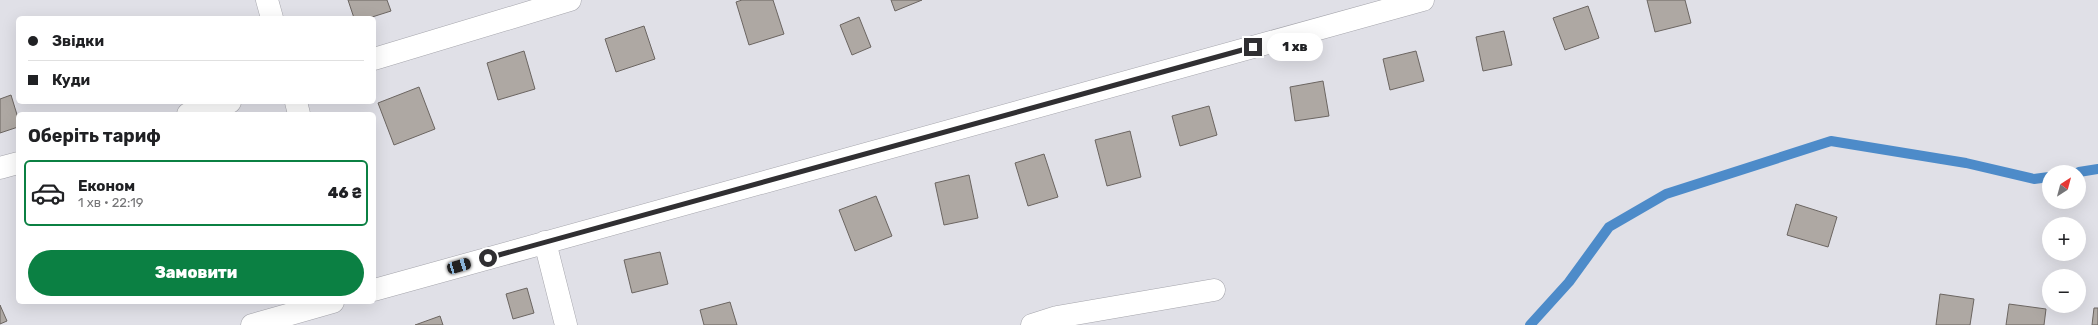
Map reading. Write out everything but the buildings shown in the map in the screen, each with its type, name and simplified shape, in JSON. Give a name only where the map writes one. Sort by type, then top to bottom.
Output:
[{"type":"street","points":[[267,0],[271,16]]},
{"type":"street","points":[[376,58],[570,0]]},
{"type":"street","points":[[376,289],[1423,0]]},
{"type":"street","points":[[195,112],[223,104]]},
{"type":"street","points":[[0,168],[16,164]]},
{"type":"street","points":[[545,242],[566,325]]},
{"type":"street","points":[[1032,325],[1057,317],[1214,290]]},
{"type":"street","points":[[252,325],[326,304]]},
{"type":"waterway","points":[[1530,325],[1569,282],[1609,227],[1666,194],[1831,141],[1966,163],[2034,179],[2042,178]]},
{"type":"waterway","points":[[2086,171],[2098,169]]},
{"type":"route","points":[[488,258],[1253,47]]}]
